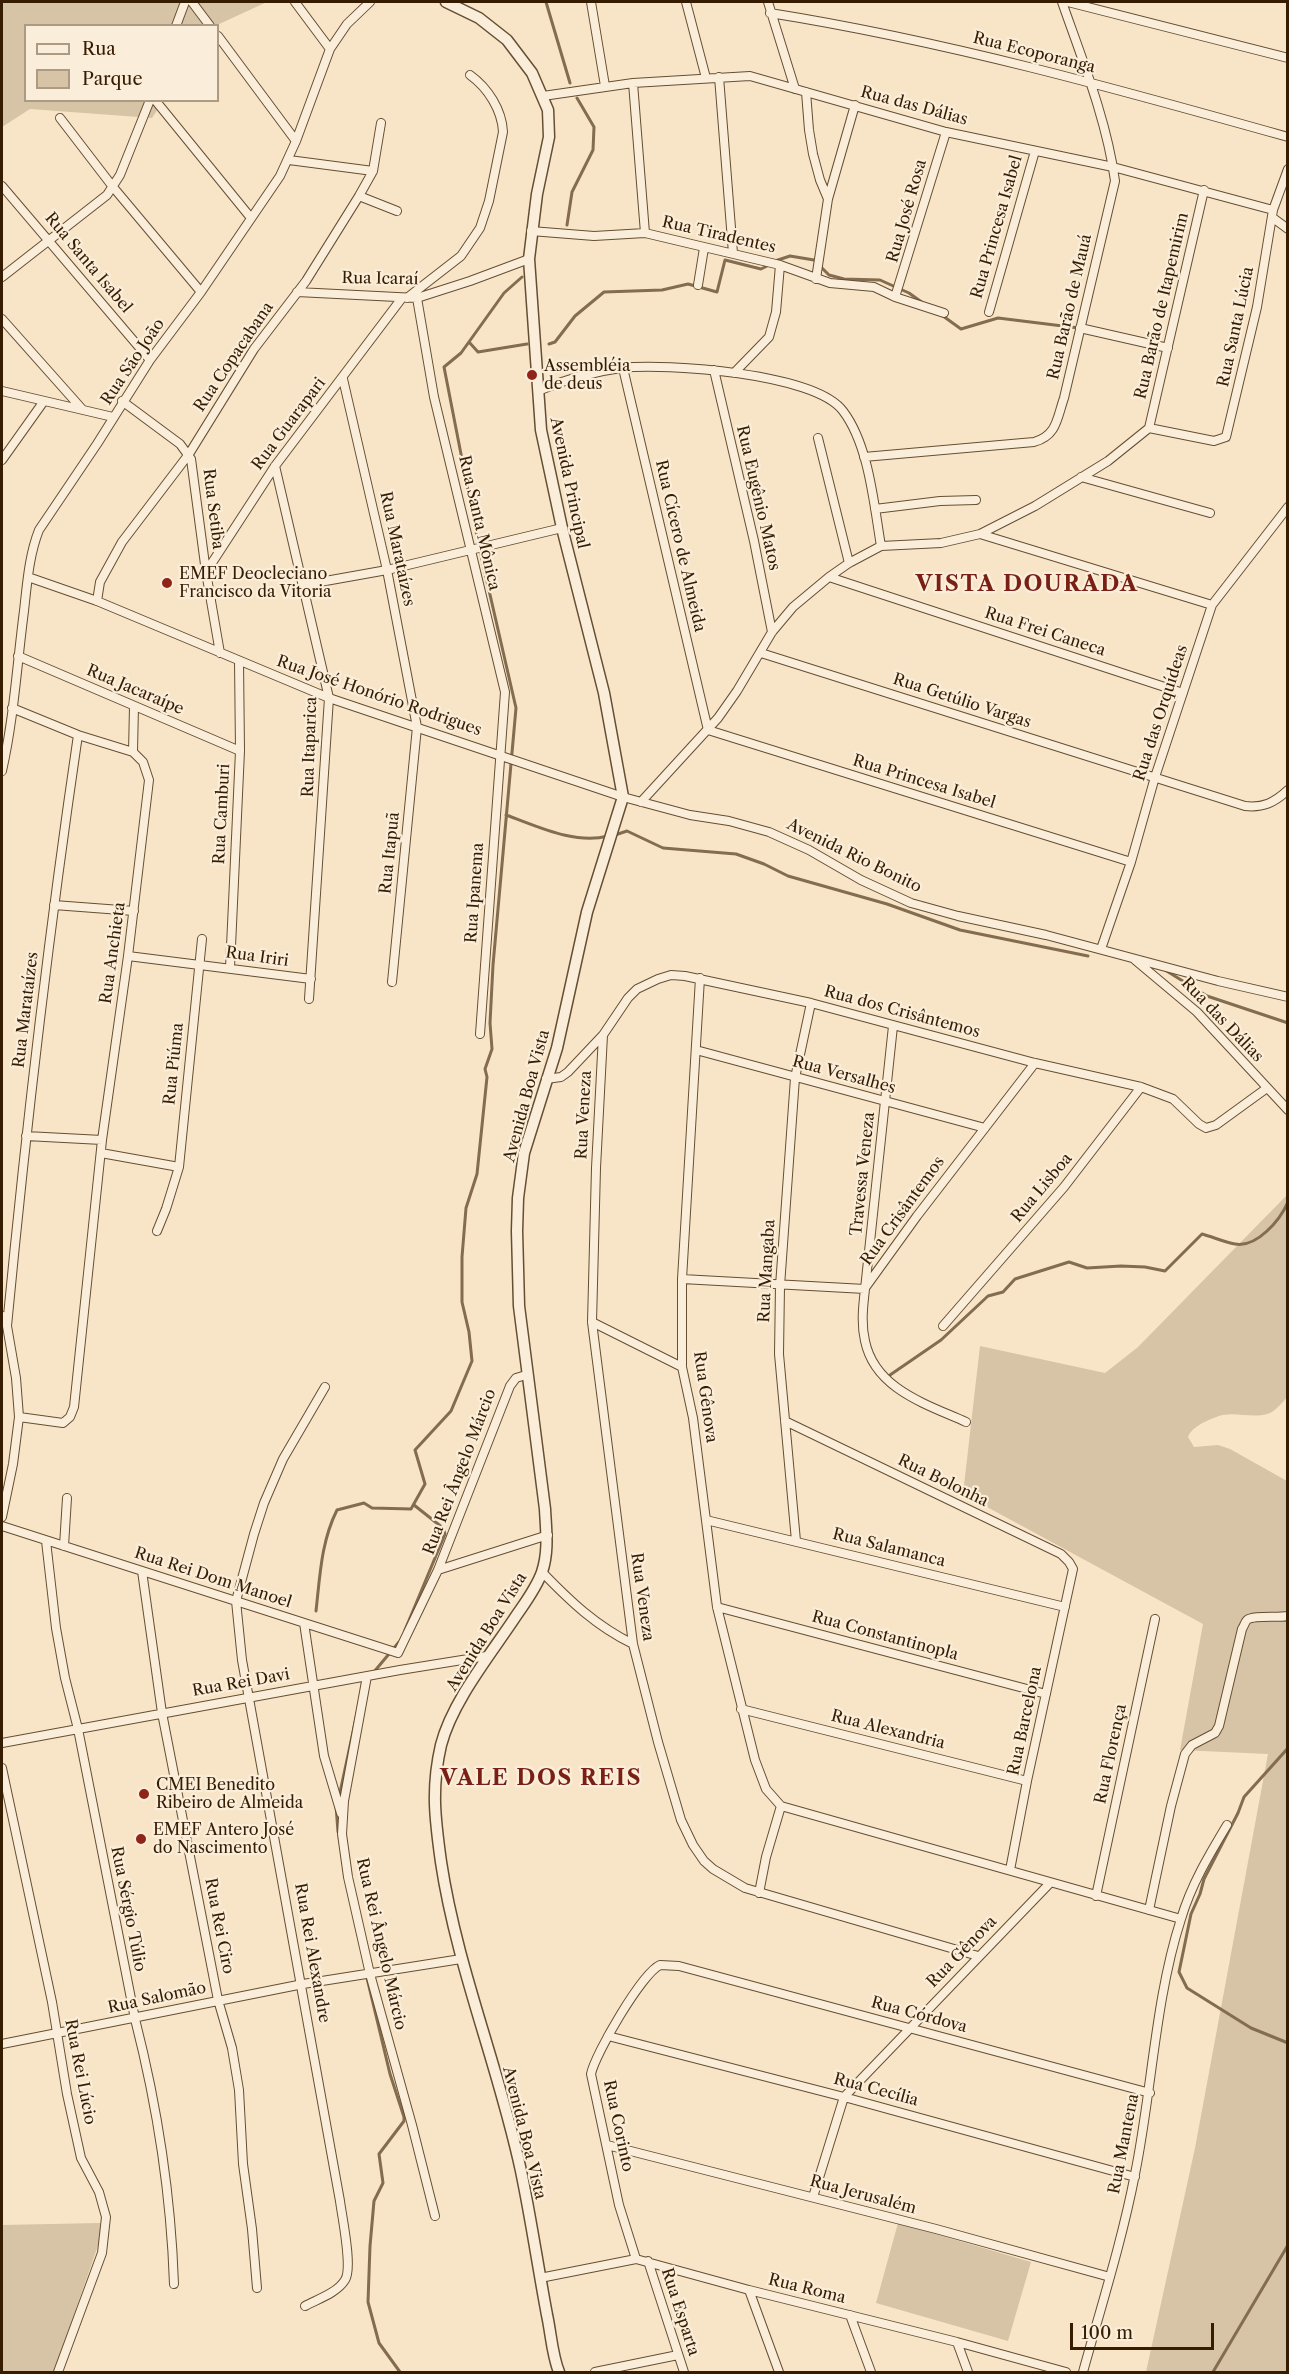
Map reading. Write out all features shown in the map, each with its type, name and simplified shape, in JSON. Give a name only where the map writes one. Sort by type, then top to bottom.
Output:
[{"type":"street","points":[[177,24],[184,2]]},
{"type":"street","points":[[192,2],[208,24]]},
{"type":"street","points":[[295,2],[330,49]]},
{"type":"street","name":"Rua São João","points":[[2,771],[9,739],[28,577],[34,542],[39,530],[122,401],[201,292],[289,160],[330,49],[347,24],[370,2]]},
{"type":"street","name":"Avenida Principal","points":[[446,2],[479,18],[507,40],[526,64],[543,96],[549,119],[549,137],[531,231],[529,259],[541,430],[562,528],[604,693],[623,797]]},
{"type":"street","points":[[591,2],[605,86]]},
{"type":"street","points":[[686,2],[706,78]]},
{"type":"street","points":[[768,2],[795,89]]},
{"type":"street","name":"Rua Barão de Mauá","points":[[864,457],[1034,442],[1047,438],[1054,428],[1064,398],[1114,182],[1113,167],[1090,81],[1062,2]]},
{"type":"street","points":[[1068,2],[1287,58]]},
{"type":"street","name":"Rua Ecoporanga","points":[[770,12],[846,25],[1090,81],[1287,138]]},
{"type":"street","points":[[219,37],[296,141]]},
{"type":"street","name":"Rua Guarapari","points":[[206,572],[275,466],[405,298],[461,256],[486,216],[503,123],[500,113],[485,90],[470,75]]},
{"type":"street","name":"Rua das Dálias","points":[[543,96],[633,83],[750,76],[946,132],[1113,167],[1204,190],[1273,214],[1287,229]]},
{"type":"street","points":[[718,77],[733,253]]},
{"type":"street","points":[[633,83],[645,233]]},
{"type":"street","points":[[806,92],[813,154],[828,199]]},
{"type":"street","points":[[2,277],[99,202],[113,187],[149,102]]},
{"type":"street","points":[[157,102],[251,218]]},
{"type":"street","points":[[816,279],[828,199],[855,105]]},
{"type":"street","points":[[60,118],[113,187],[201,292]]},
{"type":"street","name":"Rua Copacabana","points":[[96,601],[100,582],[122,542],[189,454],[254,349],[297,292],[359,196],[373,171],[381,123]]},
{"type":"street","name":"Rua José Rosa","points":[[895,297],[946,132]]},
{"type":"street","name":"Rua Princesa Isabel","points":[[989,312],[1035,151]]},
{"type":"street","points":[[289,160],[373,171]]},
{"type":"street","name":"Rua Santa Lúcia","points":[[1149,428],[1214,441],[1226,437],[1257,307],[1273,214],[1287,169]]},
{"type":"street","name":"Rua Santa Isabel","points":[[2,186],[150,360]]},
{"type":"street","name":"Rua Barão de Itapemirim","points":[[1149,428],[1204,190]]},
{"type":"street","points":[[359,196],[397,211]]},
{"type":"street","name":"Rua Tiradentes","points":[[531,231],[594,236],[645,233],[780,265],[830,283],[874,287],[895,297],[944,313]]},
{"type":"street","points":[[699,285],[704,248]]},
{"type":"street","name":"Rua Icaraí","points":[[297,292],[417,298],[529,259]]},
{"type":"street","points":[[734,373],[769,337],[776,312],[780,265]]},
{"type":"street","name":"Rua Santa Mônica","points":[[417,298],[434,397],[505,692],[501,754]]},
{"type":"street","points":[[2,320],[82,409]]},
{"type":"street","points":[[1080,328],[1168,348]]},
{"type":"street","points":[[538,391],[564,380],[623,368],[714,370],[801,386],[833,402],[848,417],[864,457],[880,546]]},
{"type":"street","name":"Rua Cícero de Almeida","points":[[623,368],[708,730]]},
{"type":"street","name":"Rua Eugênio Matos","points":[[714,370],[754,541],[772,632]]},
{"type":"street","name":"Rua Marataízes","points":[[343,379],[387,570],[417,727]]},
{"type":"street","points":[[2,391],[113,417]]},
{"type":"street","points":[[2,460],[44,401]]},
{"type":"street","name":"Rua Setiba","points":[[122,401],[180,444],[189,454],[193,466],[206,572],[220,653]]},
{"type":"street","points":[[641,802],[708,730],[737,690],[772,632],[793,607],[829,577],[880,546],[940,543],[980,534],[1035,506],[1108,461],[1149,428]]},
{"type":"street","points":[[818,438],[849,563]]},
{"type":"street","name":"Rua Itaparica","points":[[275,466],[329,698],[309,999]]},
{"type":"street","points":[[1081,477],[1210,513]]},
{"type":"street","points":[[875,509],[940,501],[976,500]]},
{"type":"street","name":"Rua das Orquídeas","points":[[1104,950],[1155,777],[1212,605],[1287,507]]},
{"type":"street","points":[[303,585],[387,570],[562,528]]},
{"type":"street","points":[[980,534],[1212,605]]},
{"type":"street","name":"Rua José Honório Rodrigues","points":[[28,577],[96,601],[329,698],[501,754],[623,797]]},
{"type":"street","name":"Rua Frei Caneca","points":[[829,577],[1183,693]]},
{"type":"street","name":"Rua Getúlio Vargas","points":[[760,653],[1227,801],[1256,807],[1279,799],[1287,790]]},
{"type":"street","name":"Rua Jacaraípe","points":[[18,657],[240,751]]},
{"type":"street","name":"Rua Camburi","points":[[230,968],[240,751],[239,661]]},
{"type":"street","points":[[12,708],[78,735],[132,752],[134,706]]},
{"type":"street","name":"Rua Itapuã","points":[[392,982],[417,727]]},
{"type":"street","name":"Rua Princesa Isabel","points":[[708,730],[1131,862]]},
{"type":"street","name":"Rua Marataízes","points":[[7,1326],[26,1136],[54,905],[78,735]]},
{"type":"street","name":"Rua Anchieta","points":[[19,1417],[63,1422],[72,1413],[102,1140],[134,911],[149,780],[147,769],[138,756],[132,752]]},
{"type":"street","name":"Rua Ipanema","points":[[480,1034],[501,754]]},
{"type":"street","name":"Avenida Rio Bonito","points":[[623,797],[690,815],[729,821],[769,832],[911,903],[1130,957]]},
{"type":"street","name":"Avenida Boa Vista","points":[[560,2373],[510,2126],[461,1959],[443,1871],[434,1790],[444,1733],[487,1656],[532,1593],[542,1572],[548,1535],[519,1306],[518,1198],[524,1153],[557,1048],[587,912],[623,797]]},
{"type":"street","points":[[54,905],[134,911]]},
{"type":"street","name":"Rua Piúma","points":[[157,1231],[179,1167],[202,939]]},
{"type":"street","points":[[128,956],[199,965]]},
{"type":"street","points":[[1130,957],[1287,997]]},
{"type":"street","name":"Rua das Dálias","points":[[1130,957],[1178,994],[1197,1012],[1287,1110]]},
{"type":"street","name":"Rua Iriri","points":[[199,965],[311,979]]},
{"type":"street","name":"Rua dos Crisântemos","points":[[546,1079],[561,1077],[603,1035],[628,998],[646,984],[671,975],[700,978],[811,1003],[1035,1063],[1142,1087],[1173,1099],[1206,1128],[1216,1125],[1267,1088]]},
{"type":"street","name":"Rua Gênova","points":[[700,978],[682,1279],[682,1367],[693,1418],[717,1607],[741,1709],[761,1779],[766,1789],[781,1806]]},
{"type":"street","name":"Rua Mangaba","points":[[796,1541],[778,1354],[780,1286],[795,1078],[811,1003]]},
{"type":"street","name":"Travessa Veneza","points":[[893,1026],[865,1289],[862,1323],[864,1340],[868,1353],[885,1378],[913,1398],[966,1422]]},
{"type":"street","name":"Rua Veneza","points":[[603,1035],[596,1168],[592,1322],[633,1644],[681,1820],[704,1861],[734,1883],[759,1893],[978,1956]]},
{"type":"street","name":"Rua Versalhes","points":[[696,1050],[985,1128]]},
{"type":"street","name":"Rua Crisântemos","points":[[682,1279],[865,1289],[1035,1063]]},
{"type":"street","name":"Rua Lisboa","points":[[943,1326],[1064,1187],[1142,1087]]},
{"type":"street","points":[[26,1136],[102,1140]]},
{"type":"street","points":[[101,1153],[179,1167]]},
{"type":"street","points":[[2,1316],[7,1326],[16,1378],[19,1417],[13,1464],[2,1517]]},
{"type":"street","points":[[592,1322],[682,1367]]},
{"type":"street","name":"Rua Rei Ângelo Márcio","points":[[398,1653],[438,1570],[510,1386],[516,1378],[526,1375]]},
{"type":"street","name":"Rua Rei Alexandre","points":[[305,2306],[341,2285],[346,2278],[348,2266],[340,2201],[303,1984],[242,1660],[236,1601],[267,1494],[283,1459],[325,1386]]},
{"type":"street","name":"Rua Bolonha","points":[[785,1421],[1061,1554],[1073,1569],[1072,1579]]},
{"type":"street","points":[[64,1546],[67,1498]]},
{"type":"street","name":"Rua Salamanca","points":[[706,1520],[1065,1607]]},
{"type":"street","name":"Rua Rei Dom Manoel","points":[[2,1526],[398,1653]]},
{"type":"street","points":[[438,1570],[548,1535]]},
{"type":"street","name":"Rua Sérgio Túlio","points":[[46,1540],[56,1628],[65,1678],[78,1729],[146,2065],[170,2213],[174,2284]]},
{"type":"street","name":"Rua Rei Ciro","points":[[142,1571],[162,1713],[218,2000],[232,2048],[239,2090],[243,2164],[257,2288]]},
{"type":"street","points":[[542,1572],[589,1619],[608,1632],[633,1644]]},
{"type":"street","name":"Rua Barcelona","points":[[1010,1870],[1027,1781],[1072,1579]]},
{"type":"street","name":"Rua Constantinopla","points":[[717,1607],[1046,1694]]},
{"type":"street","points":[[1149,1910],[1171,1806],[1185,1754],[1192,1745],[1209,1738],[1219,1726],[1242,1629],[1247,1620],[1254,1617],[1287,1616]]},
{"type":"street","name":"Rua Florença","points":[[1096,1896],[1155,1619]]},
{"type":"street","points":[[304,1623],[324,1756],[342,1817]]},
{"type":"street","points":[[398,1653],[400,1670]]},
{"type":"street","name":"Rua Rei Davi","points":[[2,1743],[315,1685],[487,1656]]},
{"type":"street","name":"Rua Rei Ângelo Márcio","points":[[367,1676],[342,1817],[348,1877],[370,1974],[435,2216]]},
{"type":"street","name":"Rua Alexandria","points":[[741,1709],[1027,1781]]},
{"type":"street","name":"Rua Rei Lúcio","points":[[2,1768],[52,2002],[67,2094],[81,2158],[99,2192],[106,2217],[105,2241],[96,2275],[58,2373]]},
{"type":"street","points":[[759,1893],[766,1857],[781,1806],[1181,1919]]},
{"type":"street","name":"Rua Mantena","points":[[1083,2373],[1135,2177],[1150,2093],[1162,2000],[1181,1919],[1205,1861],[1227,1825]]},
{"type":"street","name":"Rua Gênova","points":[[813,2197],[844,2097],[1050,1883]]},
{"type":"street","name":"Rua Salomão","points":[[2,2044],[303,1984],[461,1959]]},
{"type":"street","name":"Rua Corinto","points":[[636,2259],[619,2205],[591,2074],[597,2055],[650,1971],[660,1965],[679,1966]]},
{"type":"street","name":"Rua Córdova","points":[[679,1966],[1150,2093]]},
{"type":"street","name":"Rua Cecília","points":[[608,2036],[844,2097],[1135,2177]]},
{"type":"street","name":"Rua Jerusalém","points":[[607,2145],[813,2197],[1110,2277]]},
{"type":"street","name":"Rua Roma","points":[[540,2278],[636,2259],[648,2261],[749,2290],[957,2342],[1066,2373]]},
{"type":"street","name":"Rua Esparta","points":[[648,2261],[684,2373]]},
{"type":"street","points":[[749,2290],[779,2373]]},
{"type":"street","points":[[850,2315],[871,2373]]},
{"type":"street","points":[[957,2342],[968,2373]]},
{"type":"street","points":[[595,2373],[678,2355]]},
{"type":"green space","points":[[2,2],[267,2],[219,24],[24,24],[24,102],[162,102],[152,118],[30,109],[2,127]]},
{"type":"green space","points":[[1287,1195],[1287,1397],[1270,1413],[1218,1416],[1198,1426],[1188,1437],[1194,1447],[1218,1445],[1230,1449],[1287,1481],[1287,2372],[1146,2372],[1195,2148],[1268,1754],[1180,1750],[1203,1624],[963,1494],[980,1346],[1105,1373],[1138,1347]]},
{"type":"green space","points":[[100,2223],[102,2234],[54,2372],[2,2372],[2,2225]]},
{"type":"green space","points":[[898,2223],[1031,2262],[1008,2341],[876,2303]]},
{"type":"waterway","points":[[546,2],[570,83]]},
{"type":"waterway","points":[[567,225],[572,192],[593,150],[594,127],[577,98]]},
{"type":"waterway","points":[[775,261],[790,256],[814,260],[829,275],[844,279],[880,280],[909,293],[923,303]]},
{"type":"waterway","points":[[549,344],[555,342],[575,316],[604,292],[662,290],[688,284],[717,292],[725,260],[761,269],[769,265]]},
{"type":"waterway","points":[[477,536],[444,367],[461,353],[504,293],[522,277]]},
{"type":"waterway","points":[[943,316],[961,329],[998,318],[1079,328]]},
{"type":"waterway","points":[[469,342],[478,352],[527,344]]},
{"type":"waterway","points":[[316,1611],[324,1547],[337,1510],[364,1503],[372,1508],[411,1509],[425,1484],[415,1450],[451,1411],[472,1361],[469,1332],[462,1302],[462,1257],[466,1208],[477,1174],[487,1077],[485,1069],[492,1049],[490,1023],[493,965],[516,708],[480,551]]},
{"type":"waterway","points":[[506,815],[569,836],[582,838],[608,836]]},
{"type":"waterway","points":[[615,835],[627,831],[663,848],[736,854],[788,876],[887,904],[960,930],[1088,956]]},
{"type":"waterway","points":[[1165,970],[1207,996],[1288,1023]]},
{"type":"waterway","points":[[890,1375],[941,1340],[988,1296],[1003,1292],[1015,1279],[1069,1262],[1087,1268],[1121,1266],[1165,1271],[1202,1234],[1235,1244],[1251,1242],[1274,1224],[1288,1202]]},
{"type":"waterway","points":[[405,1630],[445,1534],[443,1528],[414,1505]]},
{"type":"waterway","points":[[373,1673],[399,1642]]},
{"type":"waterway","points":[[339,1797],[359,1704]]},
{"type":"waterway","points":[[1288,1748],[1244,1797],[1204,1879],[1191,1914],[1179,1972],[1187,1988],[1251,2028],[1288,2043]]},
{"type":"waterway","points":[[336,1806],[338,1832]]},
{"type":"waterway","points":[[366,1974],[390,2074],[404,2117],[404,2121],[379,2154],[383,2183],[374,2201],[368,2302],[379,2343],[400,2372]]},
{"type":"waterway","points":[[1213,2372],[1288,2245]]},
{"type":"place","name":"Assembléia de deus","points":[[532,375]]},
{"type":"place","name":"EMEF Deocleciano Francisco da Vitoria","points":[[167,583]]},
{"type":"place","name":"CMEI Benedito Ribeiro de Almeida","points":[[144,1794]]},
{"type":"place","name":"EMEF Antero José do Nascimento","points":[[141,1839]]},
{"type":"district","name":"VISTA DOURADA","points":[[1027,585]]},
{"type":"district","name":"VALE DOS REIS","points":[[541,1779]]}]
